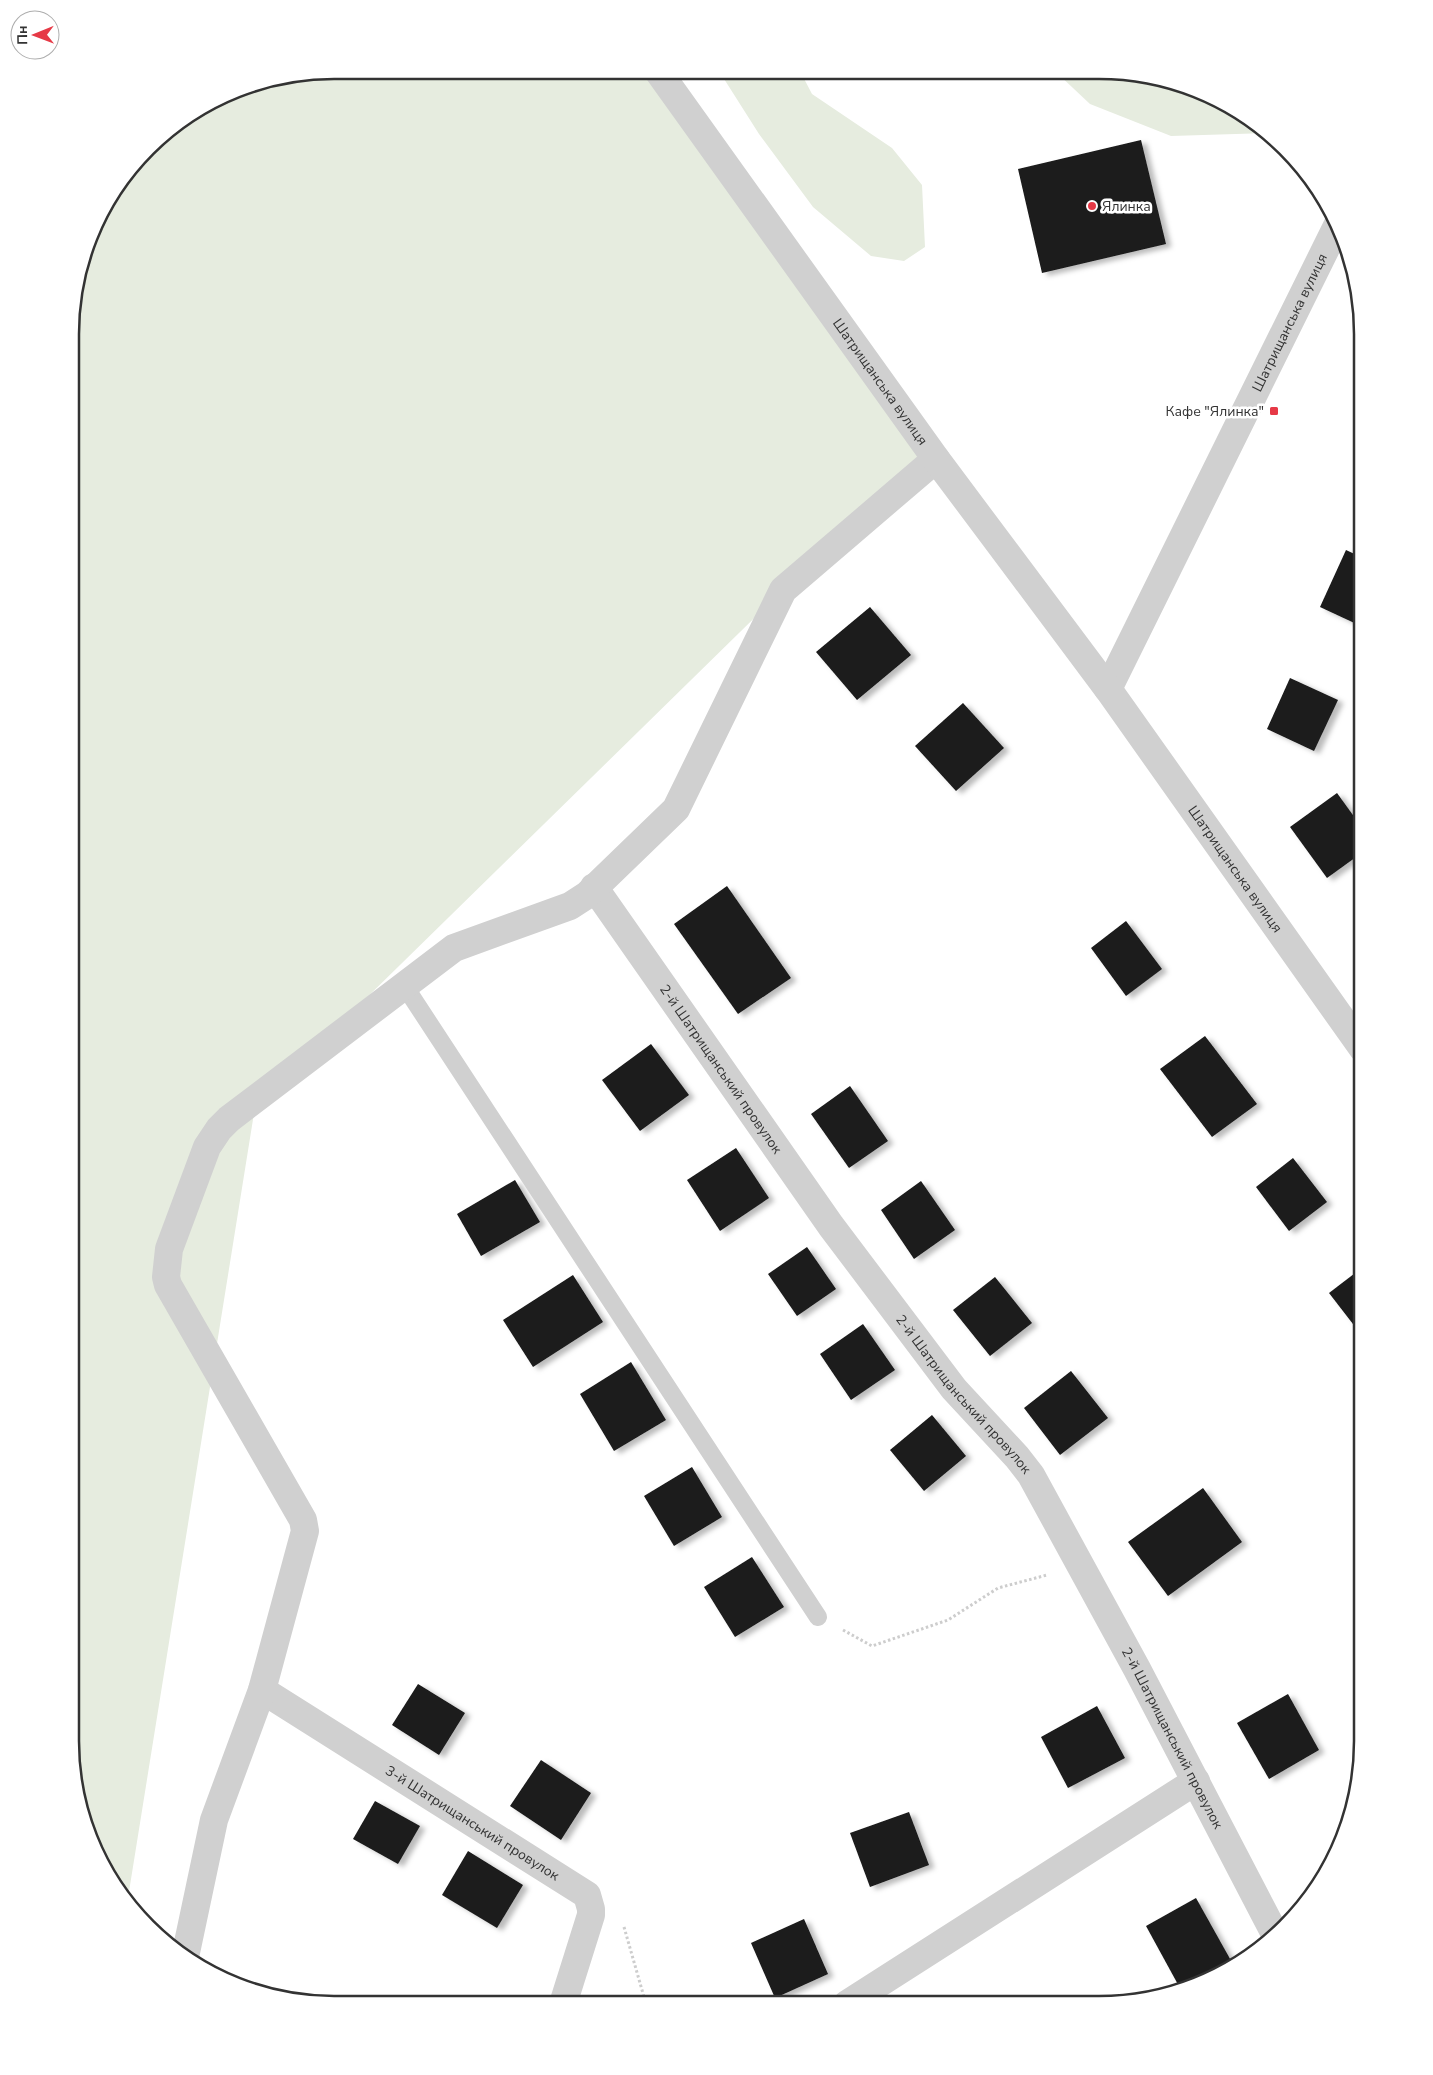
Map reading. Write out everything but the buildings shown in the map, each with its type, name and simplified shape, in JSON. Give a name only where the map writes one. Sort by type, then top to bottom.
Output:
[{"type":"street","name":"Шатрищанська вулиця","points":[[664,79],[936,459],[1108,689],[1354,1036]]},
{"type":"street","name":"Шатрищанська вулиця","points":[[1108,689],[1334,233]]},
{"type":"street","points":[[187,1949],[214,1820],[262,1690],[304,1538],[304,1526],[168,1285],[166,1276],[169,1249],[207,1147],[218,1128],[454,948],[570,906],[587,895],[676,809],[783,590],[936,459]]},
{"type":"street","name":"2-й Шатрищанський провулок","points":[[594,887],[831,1226],[960,1396],[1025,1467],[1082,1568],[1272,1929]]},
{"type":"street","name":"3-й Шатрищанський провулок","points":[[262,1690],[583,1891],[589,1901]]},
{"type":"street","points":[[860,1996],[1196,1781]]},
{"type":"street","points":[[566,1996],[591,1915],[589,1901]]},
{"type":"lane","points":[[404,985],[818,1617]]},
{"type":"path","points":[[818,1617],[872,1646],[948,1620],[998,1588],[1040,1576],[1082,1568]]},
{"type":"path","points":[[589,1901],[623,1921],[644,1996]]},
{"type":"shaded area","points":[[317,79],[664,79],[936,459],[783,590],[255,1107],[129,1893],[105,1854],[92,1823],[87,1807],[79,1758],[79,317],[87,268],[98,236],[113,206],[131,179],[153,153],[179,131],[206,113],[252,92],[268,87]]},
{"type":"shaded area","points":[[724,79],[804,79],[812,94],[892,148],[922,185],[925,247],[904,261],[871,256],[813,207],[759,134]]},
{"type":"shaded area","points":[[1063,79],[1116,79],[1165,87],[1212,105],[1257,133],[1171,136],[1090,104]]},
{"type":"place","name":"Ялинка","points":[[1092,206]]},
{"type":"place","name":"Кафе \"Ялинка\"","points":[[1274,411]]}]
